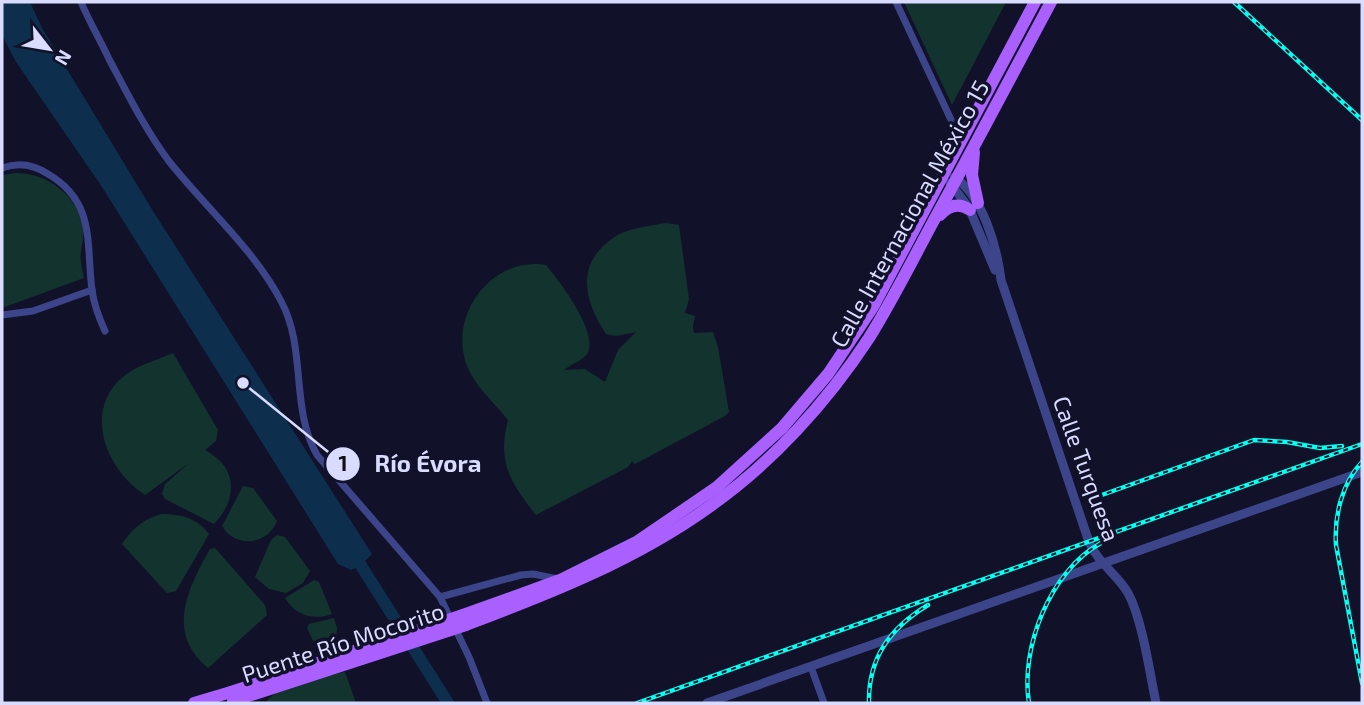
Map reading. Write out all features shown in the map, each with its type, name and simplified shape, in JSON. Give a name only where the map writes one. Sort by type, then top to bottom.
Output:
[{"type":"main road","name":"Calle Internacional México 15","points":[[465,620],[561,580],[618,552],[673,519],[735,471],[782,428],[817,388],[851,342],[1035,2]]},
{"type":"main road","name":"Calle Internacional México 15","points":[[465,620],[561,589],[615,564],[673,531],[736,486],[782,444],[840,379],[878,322],[1051,2]]},
{"type":"main road","points":[[931,226],[947,208],[960,205],[974,207],[974,147]]},
{"type":"main road","name":"Puente Río Mocorito","points":[[230,699],[264,691],[465,620]]},
{"type":"main road","name":"Puente Río Mocorito","points":[[230,699],[465,620]]},
{"type":"main road","points":[[194,703],[230,699]]},
{"type":"street","points":[[81,2],[126,92],[155,140],[255,264],[287,311],[303,419],[317,455],[440,597],[469,657],[486,703]]},
{"type":"street","points":[[896,2],[961,141]]},
{"type":"street","points":[[2,168],[17,164],[34,167],[50,175],[68,190],[83,213],[90,237],[92,290],[96,310],[105,331]]},
{"type":"street","name":"Calle Turquesa","points":[[943,174],[955,182],[974,207],[1086,535],[1102,564],[1125,588],[1133,602],[1156,703]]},
{"type":"street","points":[[2,315],[33,311],[92,290]]},
{"type":"street","points":[[707,703],[1362,472]]},
{"type":"street","points":[[440,597],[521,575],[533,574],[561,580]]},
{"type":"street","points":[[811,667],[824,703]]},
{"type":"street","points":[[258,703],[264,691]]},
{"type":"green space","points":[[904,2],[1006,2],[952,105]]},
{"type":"green space","points":[[28,174],[50,182],[75,205],[83,228],[81,265],[84,278],[2,308],[2,175]]},
{"type":"green space","points":[[666,223],[679,225],[689,299],[685,313],[695,316],[694,333],[713,332],[729,412],[635,464],[632,461],[628,467],[536,515],[508,471],[504,448],[508,420],[479,386],[466,363],[462,344],[464,325],[470,308],[480,292],[493,279],[509,269],[546,265],[576,308],[588,333],[590,345],[587,354],[564,370],[585,369],[605,382],[618,350],[636,332],[616,336],[606,334],[592,309],[587,283],[588,271],[601,248],[613,238],[638,228]]},
{"type":"green space","points":[[173,353],[218,430],[216,441],[205,450],[224,465],[229,474],[231,484],[227,504],[214,524],[165,499],[162,494],[165,484],[189,463],[145,495],[119,471],[104,439],[104,405],[111,390],[129,372]]},
{"type":"green space","points":[[243,486],[253,488],[277,521],[266,535],[251,541],[235,538],[222,526]]},
{"type":"green space","points":[[162,514],[188,518],[209,534],[176,591],[167,593],[122,544],[139,525]]},
{"type":"green space","points":[[277,535],[285,537],[310,571],[303,583],[286,593],[269,589],[255,577],[271,540]]},
{"type":"green space","points":[[215,548],[265,605],[267,615],[208,668],[187,640],[184,625],[188,595],[194,579],[210,549]]},
{"type":"green space","points":[[314,580],[319,582],[332,614],[318,617],[306,615],[294,609],[285,598]]},
{"type":"green space","points":[[334,618],[336,639],[317,649],[307,628],[309,624]]},
{"type":"green space","points":[[345,672],[356,703],[265,703],[291,685]]},
{"type":"water","points":[[2,2],[30,2],[42,28],[153,211],[372,554],[361,565],[351,570],[338,564],[102,187],[16,62],[2,35]]},
{"type":"waterway","points":[[353,553],[448,703]]},
{"type":"railway","points":[[1234,2],[1362,120]]},
{"type":"railway","points":[[1088,500],[1254,440],[1320,448],[1342,446]]},
{"type":"railway","points":[[637,703],[1362,444]]},
{"type":"railway","points":[[1362,462],[1344,490],[1336,534],[1362,683]]},
{"type":"railway","points":[[1029,703],[1029,659],[1042,613],[1067,572],[1101,543]]},
{"type":"railway","points":[[869,703],[872,672],[884,646],[892,634],[928,605]]},
{"type":"place","name":"Río Évora","points":[[243,383]]}]
